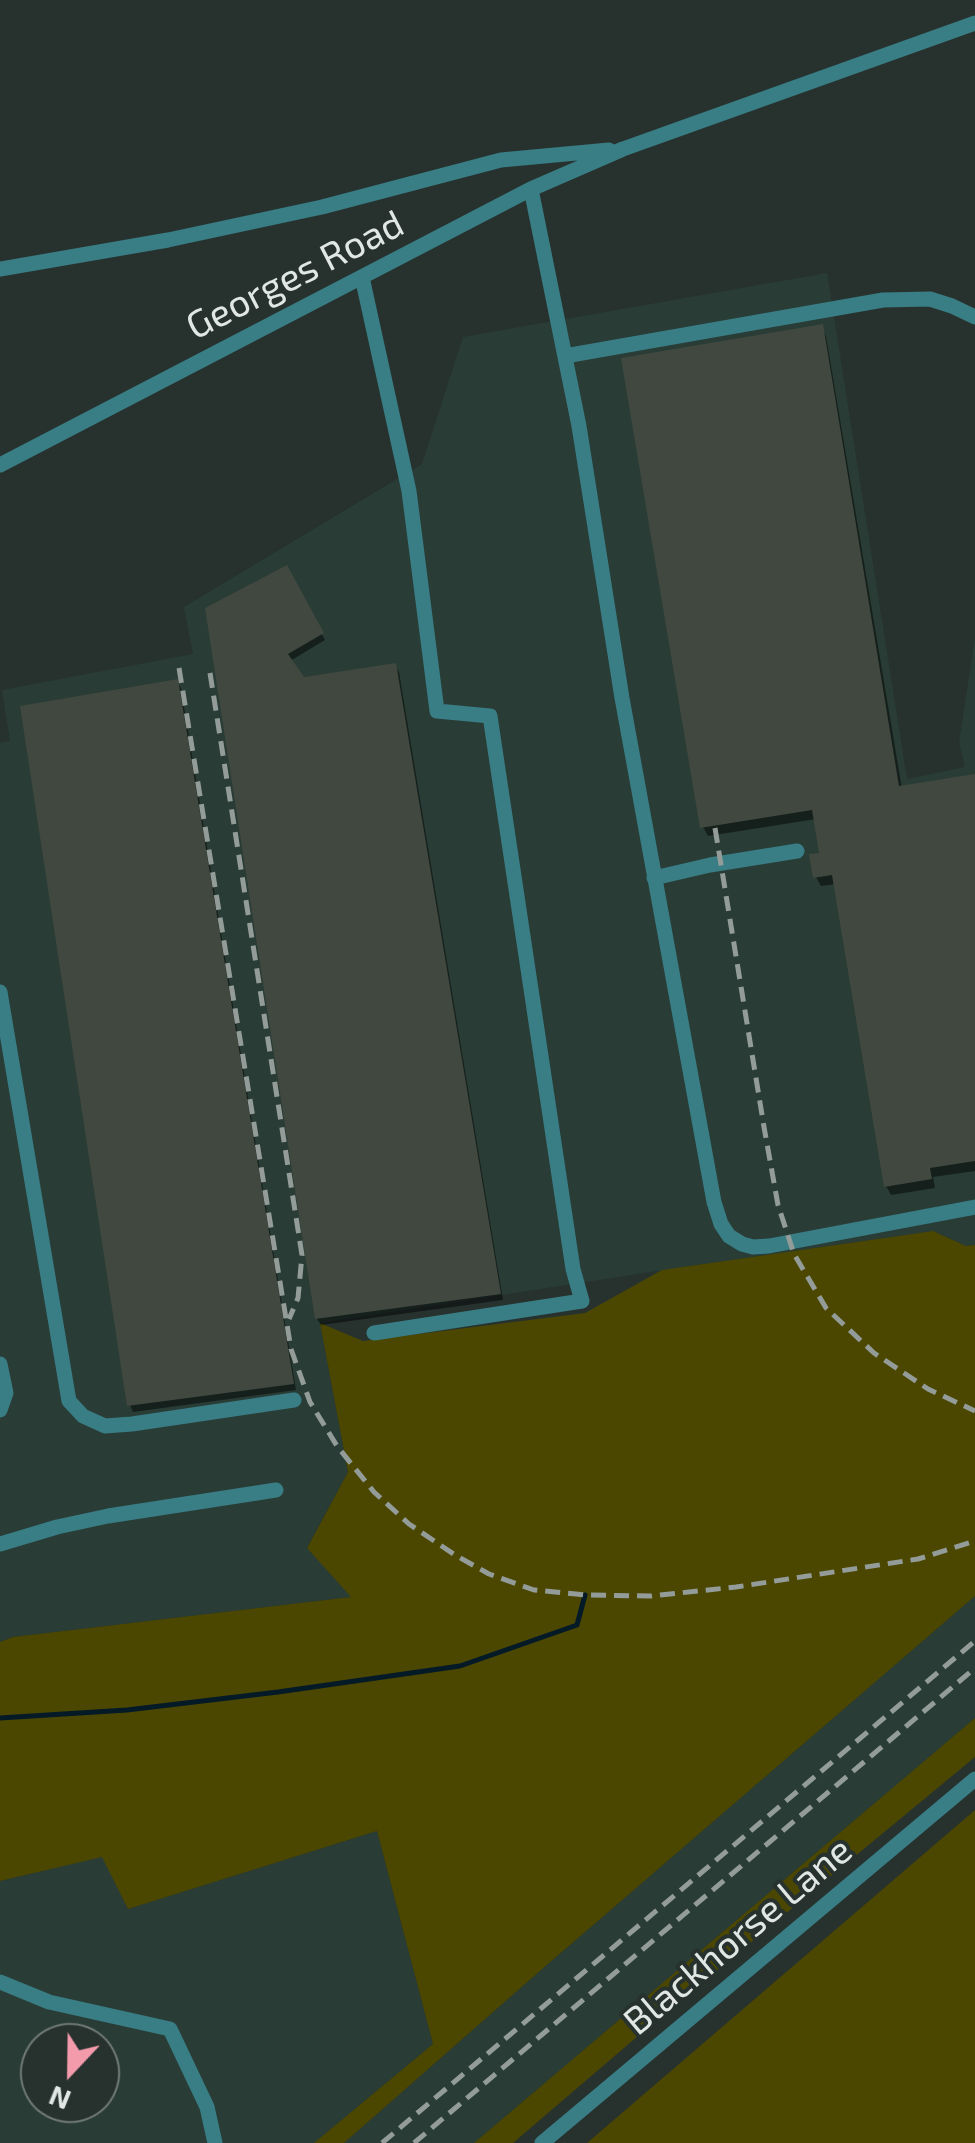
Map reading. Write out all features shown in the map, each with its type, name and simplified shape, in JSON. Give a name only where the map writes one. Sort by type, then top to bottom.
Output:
[{"type":"street","name":"Georges Road","points":[[0,465],[532,189],[623,149],[975,24]]},
{"type":"street","name":"Georges Road","points":[[0,268],[168,240],[303,211],[501,160],[623,149]]},
{"type":"street","points":[[532,189],[580,426],[622,698],[721,1224],[729,1236],[753,1247],[769,1246],[975,1207]]},
{"type":"street","points":[[362,277],[409,491],[437,712],[490,716],[573,1269],[582,1301],[374,1332]]},
{"type":"street","points":[[565,356],[895,299],[930,300],[975,317]]},
{"type":"street","points":[[654,878],[797,851]]},
{"type":"street","points":[[0,992],[69,1401],[83,1416],[106,1426],[294,1400]]},
{"type":"street","points":[[0,1364],[6,1394],[0,1410]]},
{"type":"street","points":[[0,1544],[108,1516],[276,1490]]},
{"type":"street","name":"Blackhorse Lane","points":[[542,2143],[975,1779]]},
{"type":"street","points":[[0,1982],[49,2002],[170,2029],[207,2107],[214,2143]]},
{"type":"shaded area","points":[[827,273],[907,779],[965,767],[959,742],[975,638],[975,1245],[966,1246],[933,1231],[320,1323],[348,1472],[307,1547],[352,1597],[13,1637],[0,1642],[0,743],[10,741],[2,690],[193,654],[184,607],[422,464],[463,337]]},
{"type":"shaded area","points":[[933,1231],[966,1246],[975,1245],[975,1596],[344,2143],[314,2143],[433,2044],[377,1831],[128,1909],[102,1857],[0,1881],[0,1642],[13,1637],[351,1597],[307,1548],[348,1472],[320,1323],[363,1341],[585,1313],[662,1270]]},
{"type":"shaded area","points":[[975,1596],[975,1718],[474,2143],[344,2143],[541,1970]]},
{"type":"shaded area","points":[[975,1718],[975,1757],[513,2143],[474,2143]]},
{"type":"shaded area","points":[[975,1810],[975,2143],[587,2143]]},
{"type":"shaded area","points":[[377,1831],[433,2044],[314,2143],[0,2143],[0,1881],[103,1856],[128,1909]]},
{"type":"building","points":[[823,324],[899,786],[975,774],[975,1161],[930,1168],[932,1179],[884,1187],[832,875],[813,878],[809,854],[819,853],[812,810],[700,828],[621,358]]},
{"type":"building","points":[[287,565],[324,633],[288,654],[304,677],[396,663],[501,1294],[315,1319],[205,608]]},
{"type":"building","points":[[178,679],[294,1384],[127,1406],[20,706]]},
{"type":"waterway","points":[[0,1718],[127,1710],[460,1666],[577,1625],[585,1595]]},
{"type":"railway","points":[[179,668],[291,1349],[310,1402],[337,1446],[374,1492],[409,1524],[489,1574],[534,1590],[585,1595],[651,1596],[736,1587],[918,1559],[975,1541]]},
{"type":"railway","points":[[210,673],[302,1255],[298,1298],[289,1319]]},
{"type":"railway","points":[[715,828],[778,1205],[794,1254],[826,1308],[874,1353],[928,1389],[975,1411]]},
{"type":"railway","points":[[382,2143],[975,1641]]},
{"type":"railway","points":[[414,2143],[975,1668]]}]
